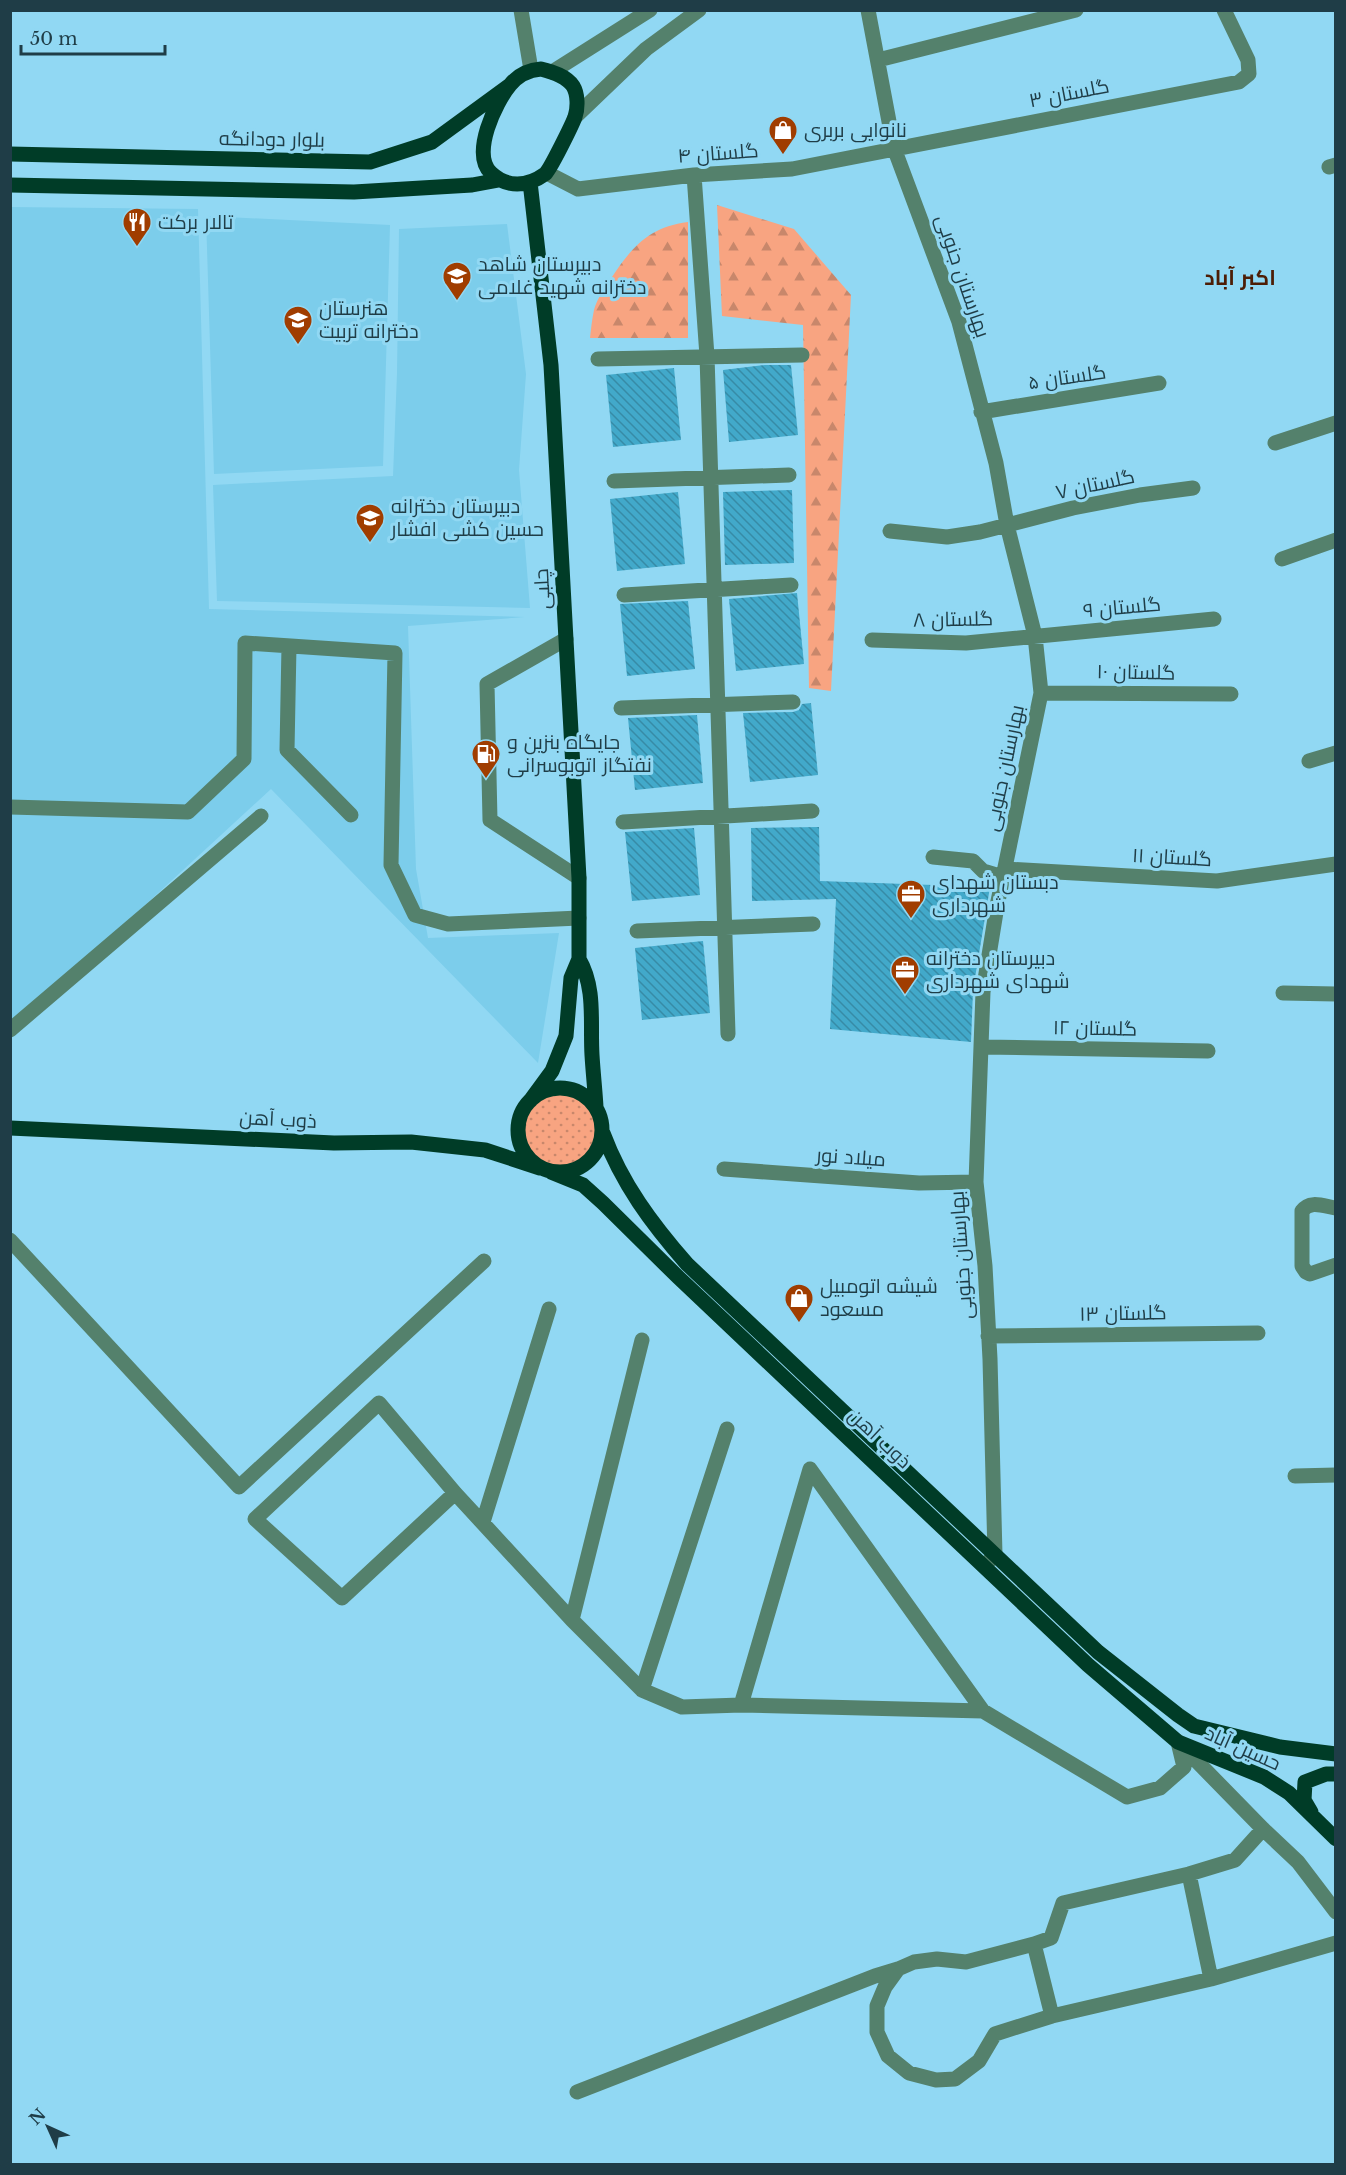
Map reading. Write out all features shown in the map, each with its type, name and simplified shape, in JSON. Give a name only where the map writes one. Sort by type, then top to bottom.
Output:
[{"type":"main road","points":[[10,185],[354,192],[472,185],[499,180],[518,184],[530,182],[547,173],[575,117],[577,97],[573,86],[564,77],[541,69],[531,70],[510,85],[491,122],[482,154],[488,170],[499,180]]},
{"type":"main road","name":"بلوار دودانگه","points":[[10,153],[370,162],[432,142],[510,85]]},
{"type":"main road","name":"چلبی","points":[[530,182],[551,365],[579,878],[579,959]]},
{"type":"main road","points":[[530,1101],[546,1091],[564,1088],[587,1097],[596,1107],[601,1118],[603,1133],[595,1155],[576,1170],[563,1173],[546,1170],[529,1160],[518,1136],[518,1122],[523,1109],[552,1071],[566,1036],[571,978],[579,959]]},
{"type":"main road","points":[[579,959],[588,973],[590,989],[596,1107]]},
{"type":"main road","name":"ذوب آهن","points":[[10,1128],[334,1143],[411,1143],[485,1150],[583,1185],[678,1277],[989,1560],[1098,1652],[1194,1726]]},
{"type":"main road","name":"ذوب آهن","points":[[603,1133],[612,1158],[638,1202],[656,1228],[687,1264],[989,1560],[1088,1665],[1178,1742]]},
{"type":"main road","name":"حسین آباد","points":[[1194,1726],[1280,1747],[1335,1754]]},
{"type":"main road","name":"حسین آباد","points":[[1178,1742],[1263,1777],[1289,1793],[1335,1839]]},
{"type":"main road","points":[[1315,1820],[1304,1800],[1305,1782],[1326,1774],[1335,1774]]},
{"type":"street","points":[[521,10],[531,70]]},
{"type":"street","points":[[552,72],[650,10]]},
{"type":"street","points":[[575,117],[646,49],[699,10]]},
{"type":"street","name":"بهارستان جنوبی","points":[[868,10],[894,148],[959,322],[996,463],[1007,525],[1035,636],[1041,693],[1004,873],[983,992],[976,1182],[985,1266],[988,1336],[989,1560]]},
{"type":"street","points":[[878,60],[1076,10]]},
{"type":"street","name":"گلستان ۳","points":[[894,148],[1239,82],[1249,74],[1248,60],[1224,10]]},
{"type":"street","name":"گلستان ۴","points":[[547,173],[578,189],[694,176],[792,169],[894,148]]},
{"type":"street","points":[[694,176],[707,356],[728,1034]]},
{"type":"street","points":[[598,359],[802,355]]},
{"type":"street","name":"گلستان ۵","points":[[981,412],[1160,383]]},
{"type":"street","points":[[1275,443],[1335,423]]},
{"type":"street","points":[[615,481],[789,475]]},
{"type":"street","name":"گلستان ۷","points":[[890,531],[947,537],[1073,508],[1192,488]]},
{"type":"street","points":[[1282,559],[1335,540]]},
{"type":"street","points":[[624,595],[791,585]]},
{"type":"street","name":"گلستان ۹","points":[[1035,636],[1214,619]]},
{"type":"street","name":"گلستان ۸","points":[[872,640],[966,643],[1035,636]]},
{"type":"street","points":[[566,639],[487,684],[490,820],[579,878]]},
{"type":"street","points":[[10,807],[188,812],[244,759],[245,643],[395,653],[391,866],[415,915],[448,924],[579,918]]},
{"type":"street","points":[[289,646],[286,750],[351,814]]},
{"type":"street","name":"گلستان ۱۰","points":[[1041,693],[1231,694]]},
{"type":"street","points":[[621,708],[792,702]]},
{"type":"street","points":[[1309,761],[1335,753]]},
{"type":"street","points":[[623,822],[812,811]]},
{"type":"street","points":[[10,1030],[261,816]]},
{"type":"street","points":[[933,857],[973,861],[983,871],[1004,873]]},
{"type":"street","name":"گلستان ۱۱","points":[[1004,873],[1217,881],[1335,864]]},
{"type":"street","points":[[637,931],[813,924]]},
{"type":"street","points":[[1284,993],[1335,994]]},
{"type":"street","name":"گلستان ۱۲","points":[[982,1047],[1208,1051]]},
{"type":"street","name":"میلاد نور","points":[[723,1170],[919,1183],[976,1182]]},
{"type":"street","points":[[1335,1208],[1312,1204],[1306,1206],[1302,1211],[1302,1266],[1310,1274],[1335,1265]]},
{"type":"street","points":[[10,1240],[239,1487],[484,1261]]},
{"type":"street","points":[[483,1522],[549,1309]]},
{"type":"street","name":"گلستان ۱۳","points":[[988,1336],[1258,1333]]},
{"type":"street","points":[[572,1620],[642,1340]]},
{"type":"street","points":[[455,1493],[342,1598],[255,1519],[379,1403],[455,1493],[572,1620],[642,1690],[682,1707],[741,1705],[983,1711]]},
{"type":"street","points":[[642,1690],[727,1429]]},
{"type":"street","points":[[741,1705],[810,1470],[983,1711],[1127,1797],[1160,1788],[1184,1767],[1178,1742]]},
{"type":"street","points":[[1295,1476],[1335,1475]]},
{"type":"street","points":[[1178,1742],[1298,1862],[1335,1912]]},
{"type":"street","points":[[577,2092],[914,1962],[938,1959],[966,1962],[1051,1938],[1063,1902],[1189,1874],[1235,1860],[1263,1829]]},
{"type":"street","points":[[1189,1874],[1211,1979]]},
{"type":"street","points":[[898,1969],[885,1987],[878,2006],[877,2032],[888,2056],[909,2073],[936,2080],[955,2079],[979,2061],[995,2034],[1052,2016],[1211,1979],[1335,1943]]},
{"type":"street","points":[[1034,1944],[1052,2016]]},
{"type":"shaded area","points":[[10,207],[198,209],[209,609],[525,617],[408,626],[416,869],[428,938],[559,933],[538,1063],[271,789],[15,1025],[11,1024]]},
{"type":"shaded area","name":"هنرستان دخترانه تربیت","points":[[206,216],[390,225],[383,466],[214,474]]},
{"type":"shaded area","points":[[507,224],[526,374],[519,470],[530,608],[217,601],[213,485],[393,476],[399,229]]},
{"type":"green space","points":[[717,205],[794,229],[851,295],[831,691],[809,688],[803,325],[722,316]]},
{"type":"green space","points":[[688,222],[688,338],[590,338],[593,313],[597,302],[627,256],[643,240],[662,228]]},
{"type":"green space","points":[[560,1093],[581,1099],[591,1109],[597,1130],[591,1151],[581,1161],[560,1167],[539,1161],[529,1151],[523,1130],[529,1109],[539,1099]]},
{"type":"building","points":[[765,365],[791,365],[798,435],[729,442],[723,370]]},
{"type":"building","points":[[674,368],[681,440],[613,447],[606,375]]},
{"type":"building","points":[[792,490],[794,563],[725,565],[723,492]]},
{"type":"building","points":[[678,492],[685,564],[617,571],[610,499]]},
{"type":"building","points":[[797,593],[804,664],[736,671],[729,599]]},
{"type":"building","points":[[688,601],[695,669],[627,676],[620,604]]},
{"type":"building","points":[[811,703],[818,775],[750,782],[743,713],[793,712],[799,710],[802,704]]},
{"type":"building","points":[[697,715],[703,783],[635,790],[628,718]]},
{"type":"building","points":[[819,827],[820,881],[990,887],[973,990],[971,1042],[830,1029],[836,899],[752,901],[751,828]]},
{"type":"building","points":[[694,828],[700,895],[632,901],[625,832]]},
{"type":"building","points":[[703,941],[710,1013],[642,1020],[635,948]]},
{"type":"place","name":"نانوایی بربری","points":[[783,156]]},
{"type":"place","name":"تالار برکت","points":[[137,248]]},
{"type":"place","name":"دبیرستان شاهد دخترانه شهید غلامی","points":[[457,302]]},
{"type":"place","name":"هنرستان دخترانه تربیت","points":[[298,346]]},
{"type":"place","name":"دبیرستان دخترانه حسین کشی افشار","points":[[370,544]]},
{"type":"place","name":"جایگاه بنزین و نفتگاز اتوبوسرانی","points":[[486,780]]},
{"type":"place","name":"دبستان شهدای شهرداری","points":[[911,920]]},
{"type":"place","name":"دبیرستان دخترانه شهدای شهرداری","points":[[905,996]]},
{"type":"place","name":"شیشه اتومبیل مسعود","points":[[799,1324]]},
{"type":"district","name":"اکبر آباد","points":[[1240,278]]}]
